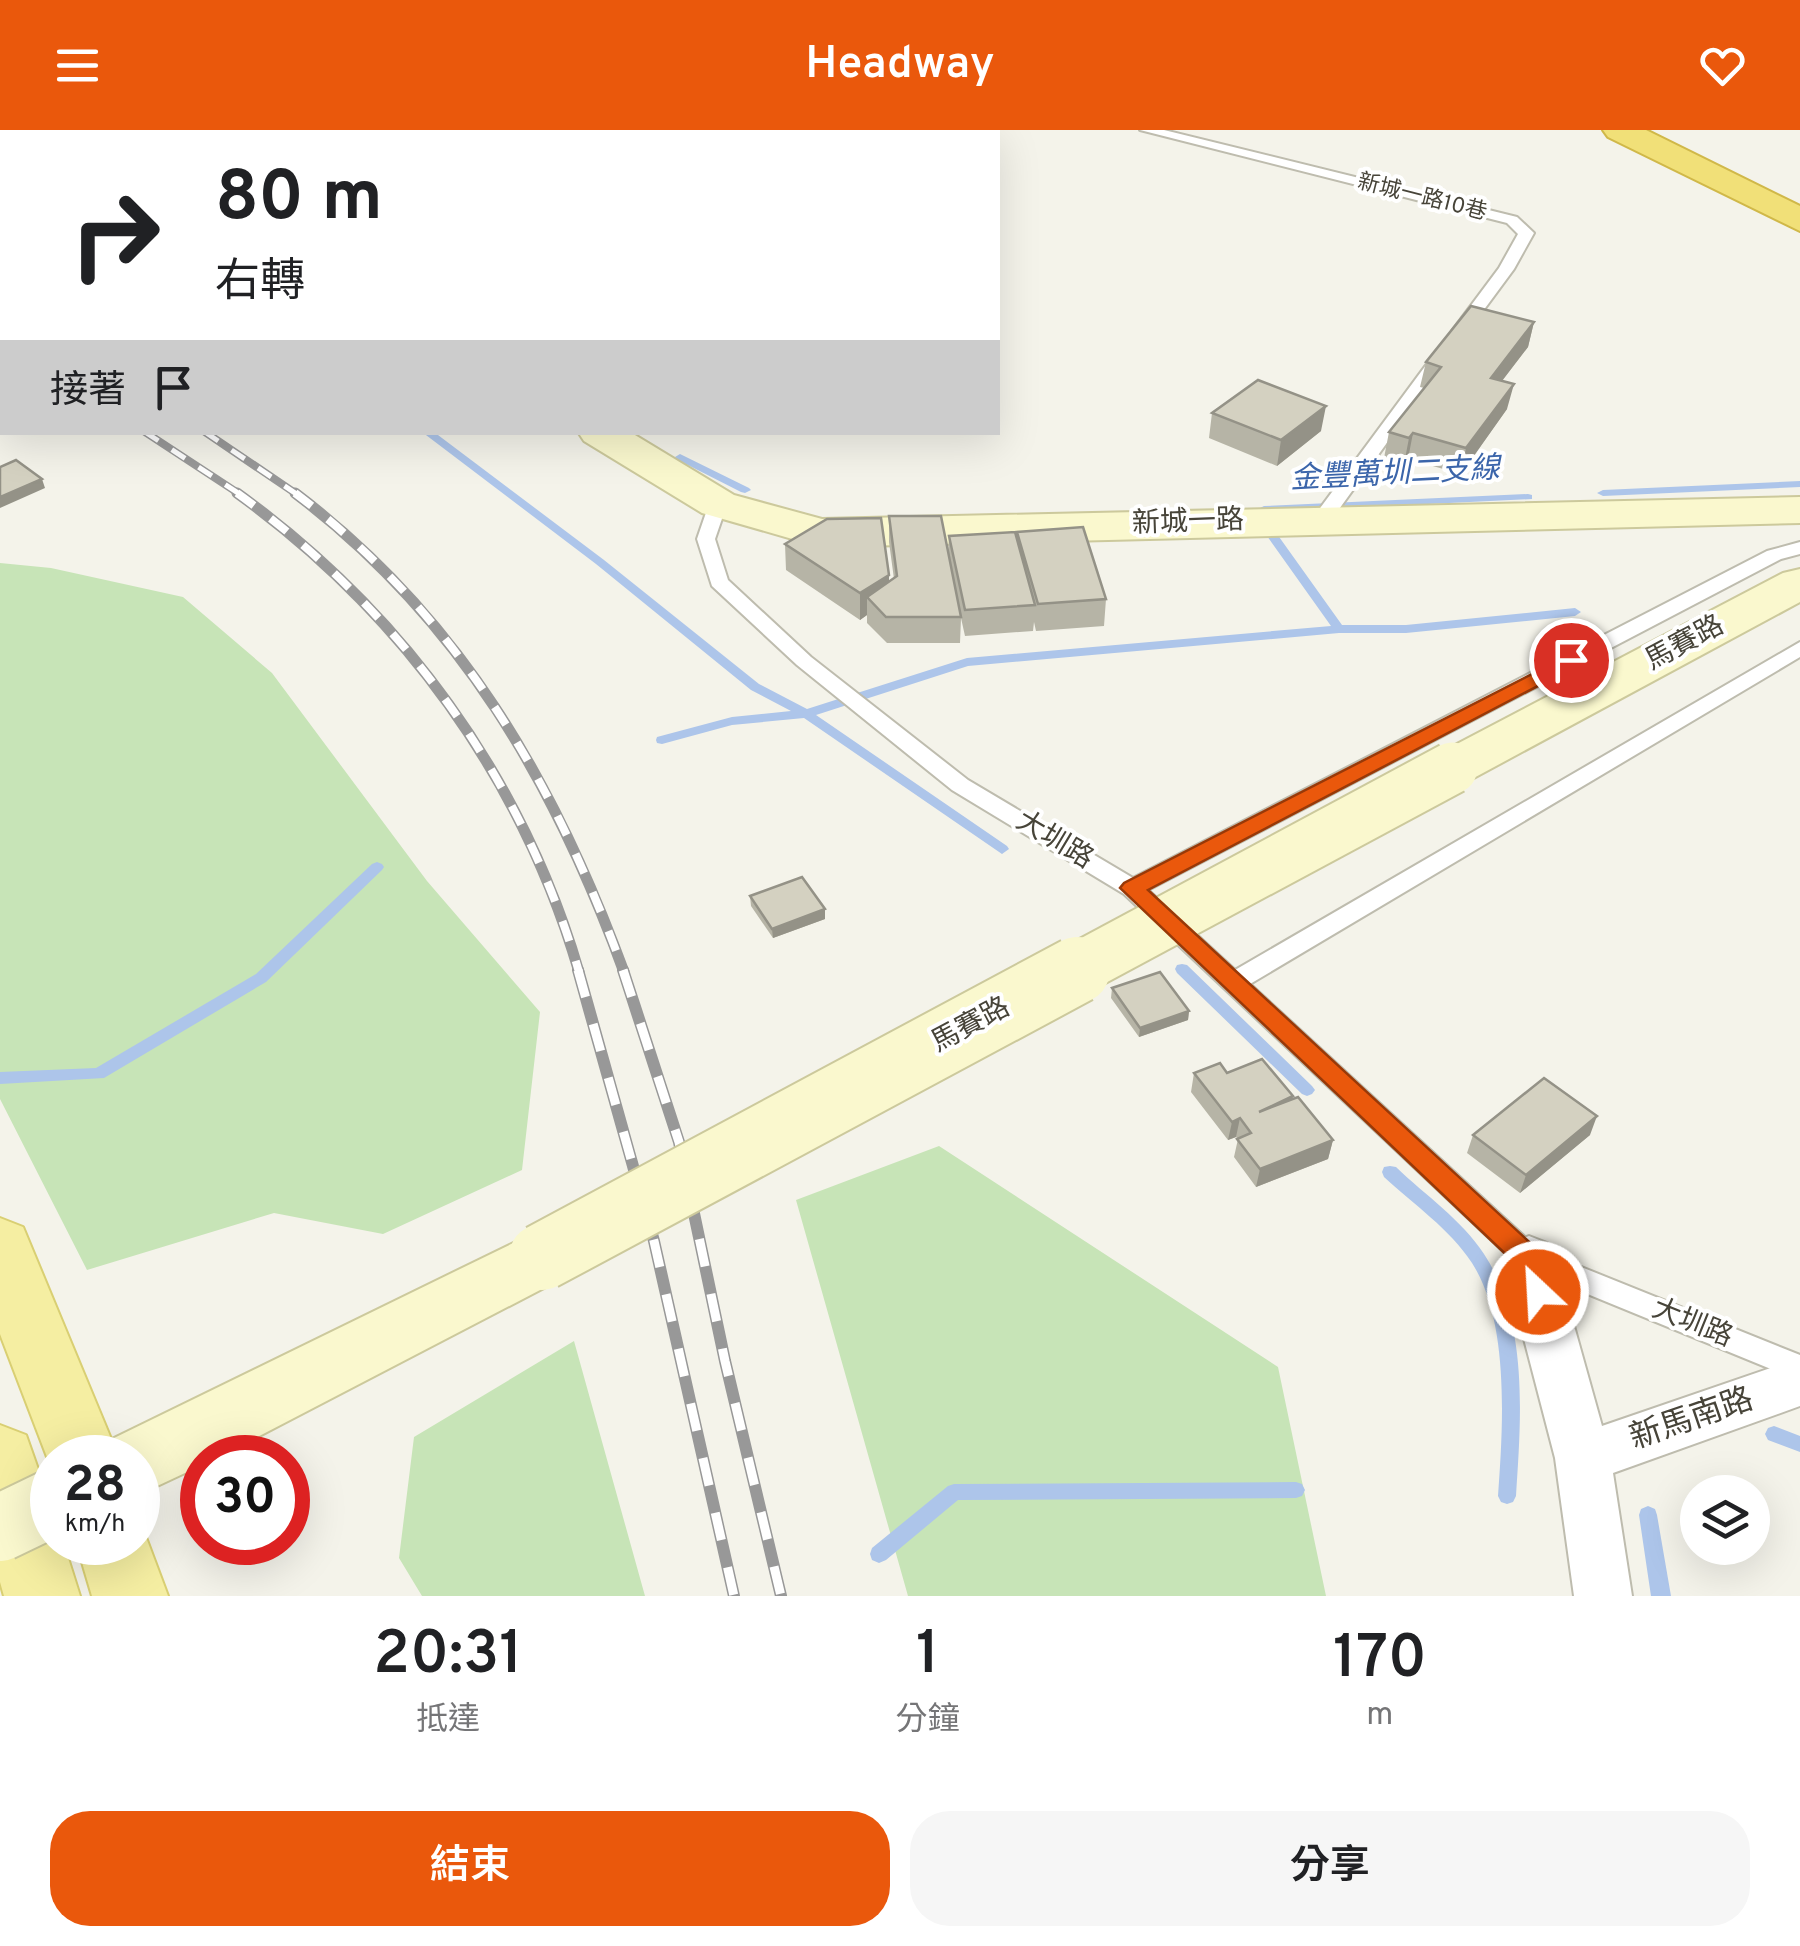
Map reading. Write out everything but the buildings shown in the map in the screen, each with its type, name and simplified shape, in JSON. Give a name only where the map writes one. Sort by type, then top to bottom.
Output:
[{"type":"highway","points":[[1620,130],[1800,220]]},
{"type":"highway","points":[[1683,130],[1800,186]]},
{"type":"main road","points":[[0,1246],[74,1435]]},
{"type":"main road","points":[[0,1458],[42,1596]]},
{"type":"main road","points":[[120,1565],[130,1596]]},
{"type":"street","name":"新城一路","points":[[605,435],[718,504],[820,534],[1800,510]]},
{"type":"street","name":"馬賽路","points":[[160,1451],[542,1256],[1800,582]]},
{"type":"street","points":[[1528,1258],[1583,1458],[1603,1596]]},
{"type":"street","name":"新馬南路","points":[[1583,1458],[1800,1382]]},
{"type":"street","points":[[0,1528],[30,1514]]},
{"type":"lane","name":"新城一路10巷","points":[[1147,130],[1512,220],[1526,233],[1506,269],[1322,519]]},
{"type":"lane","name":"大圳路","points":[[718,504],[706,539],[719,582],[804,662],[960,785],[1132,888],[1236,981],[1528,1258],[1800,1368]]},
{"type":"lane","points":[[1132,888],[1774,555],[1800,548]]},
{"type":"lane","points":[[1236,981],[1800,648]]},
{"type":"green space","points":[[0,563],[51,568],[183,597],[272,673],[427,881],[540,1012],[522,1170],[383,1234],[274,1213],[87,1270],[0,1099]]},
{"type":"green space","points":[[939,1146],[1278,1367],[1326,1596],[908,1596],[796,1200]]},
{"type":"green space","points":[[574,1341],[645,1596],[422,1596],[399,1558],[414,1437]]},
{"type":"waterway","points":[[431,435],[600,562],[755,687],[806,714]]},
{"type":"waterway","points":[[680,457],[745,490]]},
{"type":"waterway","name":"金豐萬圳二支線","points":[[1603,493],[1800,484]]},
{"type":"waterway","name":"金豐萬圳二支線","points":[[1264,509],[1528,497]]},
{"type":"waterway","name":"金豐萬圳二支線","points":[[1273,536],[1339,629]]},
{"type":"waterway","points":[[1339,629],[1406,629],[1575,612]]},
{"type":"waterway","points":[[806,714],[967,662],[1339,629]]},
{"type":"waterway","points":[[662,740],[732,721],[806,714]]},
{"type":"waterway","points":[[806,714],[1002,849]]},
{"type":"waterway","points":[[0,1078],[99,1074],[261,978],[377,867]]},
{"type":"waterway","points":[[1182,969],[1307,1090]]},
{"type":"waterway","points":[[1390,1172],[1462,1239],[1491,1284],[1500,1312],[1509,1375],[1507,1496]]},
{"type":"waterway","points":[[1774,1434],[1800,1444]]},
{"type":"waterway","points":[[879,1554],[954,1492],[1296,1490]]},
{"type":"waterway","points":[[1648,1515],[1661,1596]]},
{"type":"railway","points":[[150,435],[241,495]]},
{"type":"railway","points":[[209,435],[298,495]]},
{"type":"railway","points":[[237,493],[297,540],[352,591],[403,645],[448,704],[489,766],[525,832],[555,900],[579,972]]},
{"type":"railway","points":[[295,493],[354,542],[406,594],[453,649],[495,708],[533,769],[566,834],[624,972]]},
{"type":"railway","points":[[578,970],[654,1241],[734,1596]]},
{"type":"railway","points":[[623,970],[679,1142],[725,1361],[781,1596]]},
{"type":"route","points":[[1538,1292],[1528,1258],[1236,981],[1132,888],[1571,660]]}]
